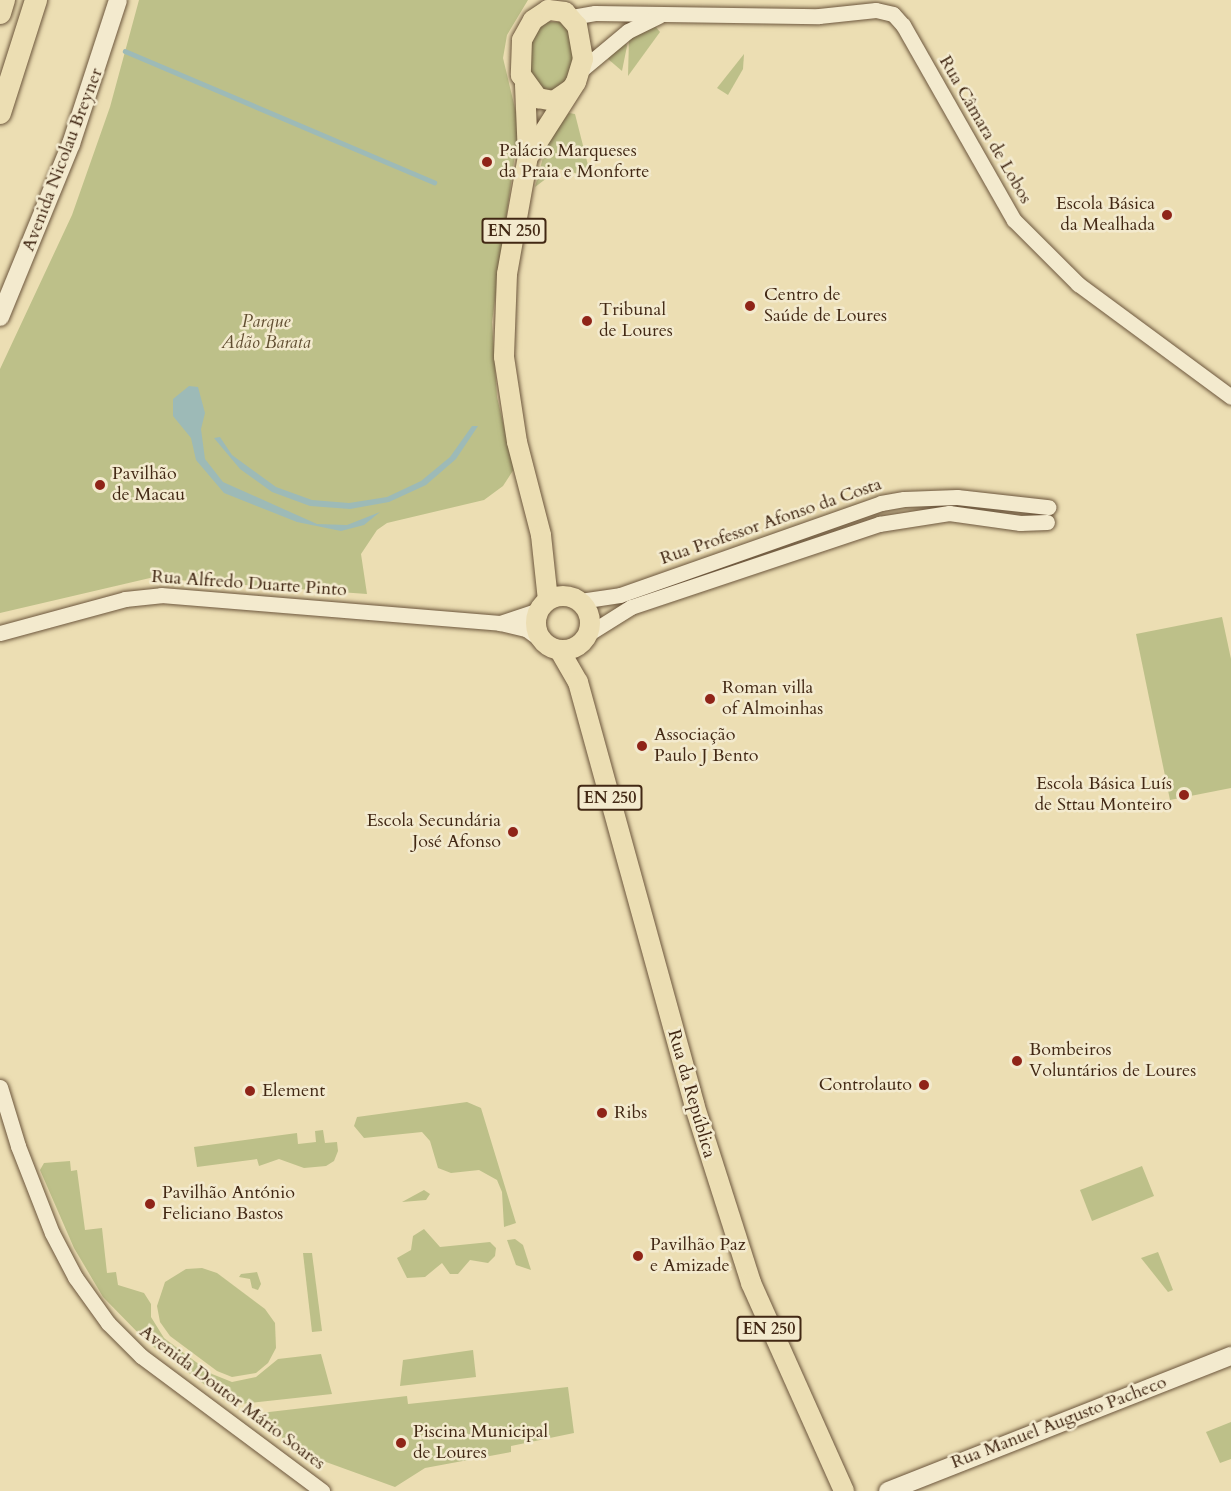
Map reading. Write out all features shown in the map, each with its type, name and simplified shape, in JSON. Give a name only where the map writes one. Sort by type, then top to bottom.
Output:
[{"type":"highway","points":[[0,14],[4,0]]},
{"type":"highway","points":[[0,113],[36,0]]},
{"type":"main road","name":"Avenida Nicolau Breyner","points":[[0,317],[71,144],[118,0]]},
{"type":"main road","points":[[553,8],[581,36],[580,71],[528,156],[525,85],[519,51],[527,29],[553,8]]},
{"type":"main road","points":[[525,85],[546,101],[562,97],[570,90]]},
{"type":"main road","name":"EN 250","points":[[528,156],[506,285],[504,357],[512,414],[544,552],[544,605],[536,629],[540,639],[560,651]]},
{"type":"main road","name":"EN 250","points":[[544,552],[591,619],[586,638]]},
{"type":"main road","points":[[544,605],[575,598]]},
{"type":"main road","points":[[560,651],[578,647],[586,638]]},
{"type":"main road","name":"Rua da República","points":[[578,682],[586,638]]},
{"type":"main road","name":"Rua da República","points":[[560,651],[578,682],[671,1025],[734,1235],[761,1312],[844,1491]]},
{"type":"main road","name":"Rua Manuel Augusto Pacheco","points":[[888,1491],[1231,1356]]},
{"type":"street","points":[[553,8],[595,13],[819,15],[885,6]]},
{"type":"street","name":"Rua Câmara de Lobos","points":[[885,6],[903,24],[1014,220],[1078,284],[1231,397]]},
{"type":"street","points":[[580,71],[628,31],[665,13]]},
{"type":"street","name":"Rua Professor Afonso da Costa","points":[[575,598],[620,595],[881,503],[957,497],[993,502],[1047,515],[993,519],[949,513],[879,524],[631,607],[586,638]]},
{"type":"street","name":"Rua Alfredo Duarte Pinto","points":[[0,633],[125,599],[161,595],[500,623],[526,629],[540,639]]},
{"type":"street","name":"Rua Alfredo Duarte Pinto","points":[[500,623],[544,605]]},
{"type":"street","name":"Avenida Doutor Mário Soares","points":[[0,1087],[18,1146],[65,1259],[108,1323],[141,1356],[322,1491]]},
{"type":"green space","name":"Parque Adão Barata","points":[[139,0],[528,0],[507,35],[503,58],[519,125],[492,322],[497,397],[514,469],[503,486],[484,500],[387,523],[377,530],[361,554],[367,594],[150,578],[0,613],[0,369],[72,215],[110,107]]},
{"type":"green space","points":[[547,22],[559,22],[572,32],[577,54],[570,79],[554,91],[540,89],[530,76],[528,47],[534,33]]},
{"type":"green space","points":[[655,26],[660,32],[628,76],[629,39]]},
{"type":"green space","points":[[625,41],[627,46],[622,71],[608,59]]},
{"type":"green space","points":[[744,54],[743,69],[728,95],[717,88]]},
{"type":"green space","points":[[569,113],[575,114],[591,177],[559,169],[535,187],[547,143]]},
{"type":"green space","points":[[1222,617],[1231,659],[1231,788],[1170,800],[1136,634]]},
{"type":"green space","points":[[467,1102],[481,1108],[516,1223],[504,1227],[502,1192],[497,1180],[479,1170],[451,1173],[438,1168],[430,1141],[422,1132],[364,1138],[354,1126],[357,1117]]},
{"type":"green space","points":[[323,1130],[325,1143],[337,1142],[338,1151],[334,1161],[326,1166],[304,1168],[279,1159],[259,1166],[257,1159],[197,1167],[194,1147],[297,1133],[298,1144],[316,1142],[315,1131]]},
{"type":"green space","points":[[70,1161],[71,1171],[77,1170],[85,1230],[102,1228],[107,1273],[116,1272],[118,1285],[144,1293],[151,1304],[151,1317],[164,1338],[212,1374],[232,1382],[256,1377],[278,1359],[321,1354],[332,1394],[232,1405],[147,1342],[103,1297],[74,1248],[40,1170],[44,1163]]},
{"type":"green space","points":[[1142,1166],[1154,1196],[1092,1221],[1080,1190]]},
{"type":"green space","points":[[424,1190],[430,1194],[426,1200],[402,1202]]},
{"type":"green space","points":[[424,1229],[440,1247],[490,1242],[496,1248],[495,1256],[488,1263],[470,1260],[458,1274],[450,1274],[442,1263],[425,1277],[407,1278],[397,1258],[411,1250],[413,1236]]},
{"type":"green space","points":[[515,1239],[523,1245],[531,1270],[516,1265],[507,1240]]},
{"type":"green space","points":[[1158,1252],[1173,1290],[1168,1292],[1141,1258]]},
{"type":"green space","points":[[303,1253],[312,1253],[322,1331],[312,1332]]},
{"type":"green space","points":[[202,1268],[217,1273],[265,1309],[275,1323],[276,1348],[268,1363],[256,1373],[232,1377],[217,1371],[170,1336],[160,1322],[157,1306],[165,1282],[186,1269]]},
{"type":"green space","points":[[257,1272],[261,1284],[258,1290],[252,1288],[250,1279],[239,1277],[241,1274]]},
{"type":"green space","points":[[473,1350],[476,1377],[400,1386],[403,1360]]},
{"type":"green space","name":"Piscina Municipal de Loures","points":[[568,1387],[574,1433],[511,1446],[511,1452],[425,1468],[395,1487],[326,1462],[284,1439],[251,1414],[407,1396],[408,1404]]},
{"type":"green space","points":[[1231,1422],[1231,1459],[1220,1463],[1206,1432]]},
{"type":"water","points":[[189,386],[198,387],[205,413],[201,429],[205,459],[223,482],[317,524],[347,525],[380,512],[364,525],[341,531],[297,522],[224,493],[196,460],[191,438],[173,416],[173,399]]},
{"type":"water","points":[[472,426],[478,426],[456,459],[426,485],[389,502],[350,509],[310,506],[272,492],[240,469],[214,438],[220,437],[232,455],[276,487],[312,500],[349,503],[387,497],[421,481],[450,457]]},
{"type":"waterway","points":[[125,51],[434,182]]},
{"type":"place","name":"Palácio Marqueses da Praia e Monforte","points":[[487,162]]},
{"type":"place","name":"Escola Básica da Mealhada","points":[[1167,215]]},
{"type":"place","name":"Centro de Saúde de Loures","points":[[750,306]]},
{"type":"place","name":"Tribunal de Loures","points":[[587,321]]},
{"type":"place","name":"Pavilhão de Macau","points":[[100,485]]},
{"type":"place","name":"Roman villa of Almoinhas","points":[[710,699]]},
{"type":"place","name":"Associação Paulo J Bento","points":[[642,746]]},
{"type":"place","name":"Escola Básica Luís de Sttau Monteiro","points":[[1184,795]]},
{"type":"place","name":"Escola Secundária José Afonso","points":[[513,832]]},
{"type":"place","name":"Bombeiros Voluntários de Loures","points":[[1017,1061]]},
{"type":"place","name":"Controlauto","points":[[924,1085]]},
{"type":"place","name":"Element","points":[[250,1091]]},
{"type":"place","name":"Ribs","points":[[602,1113]]},
{"type":"place","name":"Pavilhão António Feliciano Bastos","points":[[150,1204]]},
{"type":"place","name":"Pavilhão Paz e Amizade","points":[[638,1256]]},
{"type":"place","name":"Piscina Municipal de Loures","points":[[401,1443]]}]
